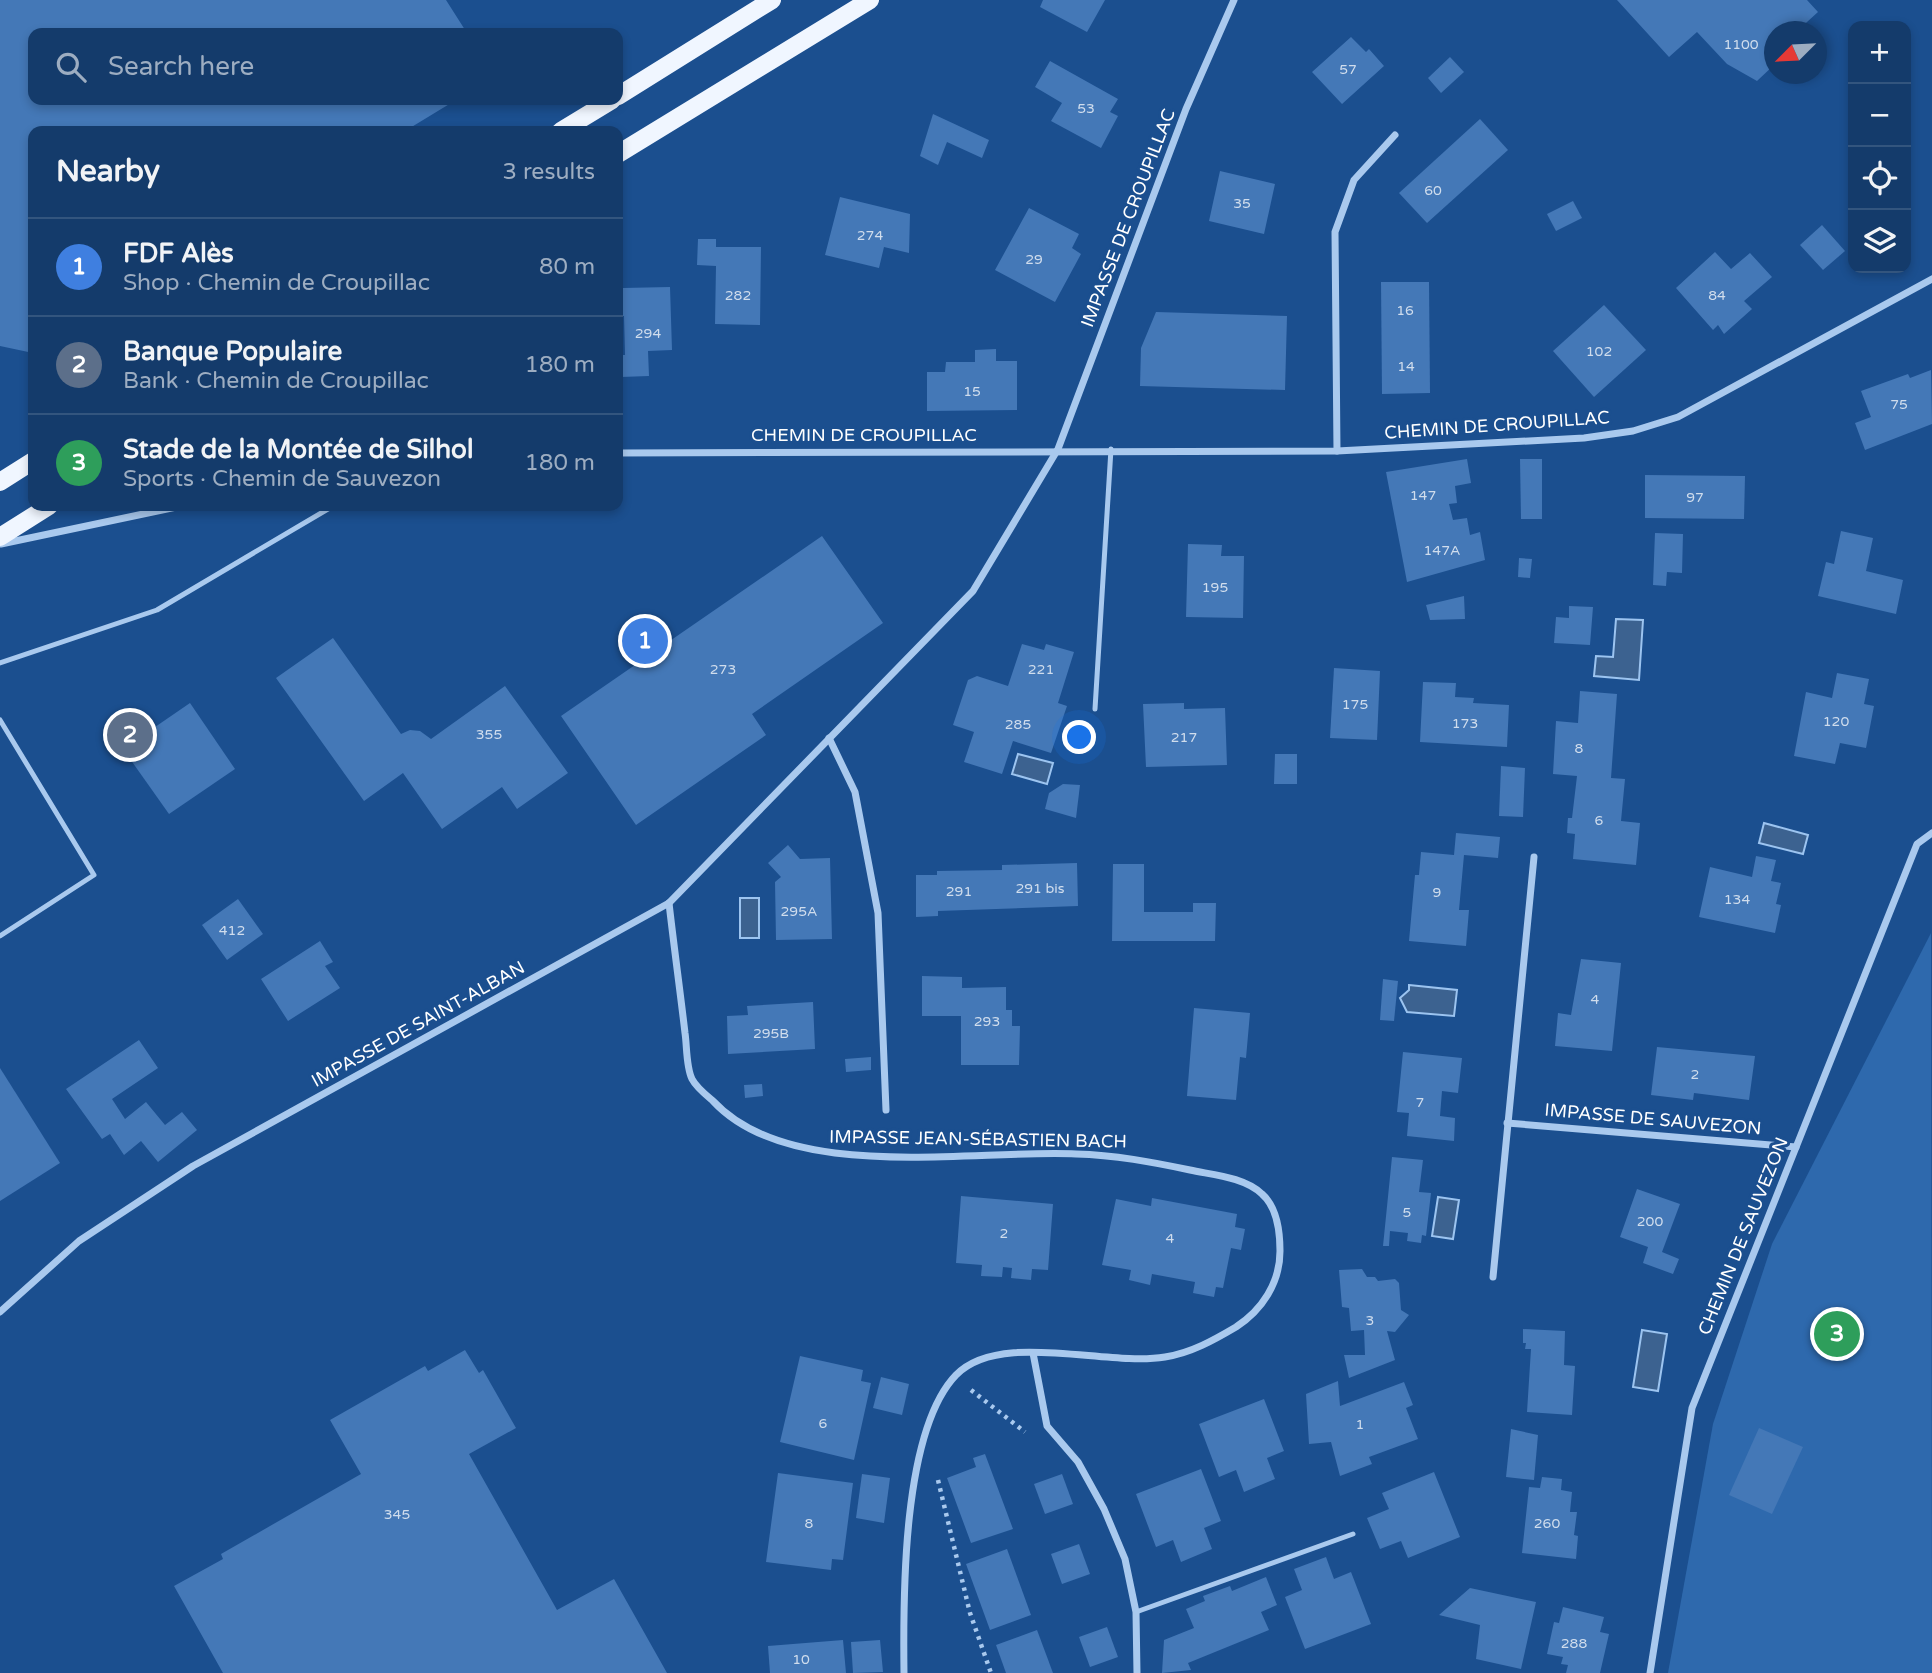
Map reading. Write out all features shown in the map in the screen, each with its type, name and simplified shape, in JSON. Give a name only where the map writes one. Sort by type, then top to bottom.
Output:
[{"type":"main road","points":[[623,93],[772,0]]},
{"type":"main road","points":[[623,151],[870,0]]},
{"type":"main road","points":[[569,126],[604,105]]},
{"type":"main road","points":[[0,482],[28,464]]},
{"type":"main road","points":[[0,537],[41,511]]},
{"type":"street","name":"IMPASSE DE CROUPILLAC","points":[[1058,449],[1186,110],[1234,0]]},
{"type":"street","points":[[1337,451],[1335,232],[1354,180],[1395,135]]},
{"type":"street","name":"CHEMIN DE CROUPILLAC","points":[[623,453],[1058,449],[1337,451],[1584,438],[1633,431],[1678,417],[1932,279]]},
{"type":"street","name":"IMPASSE DE SAINT-ALBAN","points":[[0,1312],[79,1241],[193,1167],[668,903],[973,591],[1058,449]]},
{"type":"street","points":[[0,544],[157,511]]},
{"type":"street","points":[[829,738],[855,792],[878,913],[886,1110]]},
{"type":"street","name":"CHEMIN DE SAUVEZON","points":[[1650,1673],[1692,1409],[1917,844],[1932,833]]},
{"type":"street","points":[[1493,1277],[1534,857]]},
{"type":"street","name":"IMPASSE JEAN-SÉBASTIEN BACH","points":[[668,903],[691,1078],[728,1117],[789,1147],[849,1155],[1074,1154],[1137,1158],[1236,1180],[1264,1194],[1278,1221],[1280,1255],[1270,1294],[1251,1317],[1211,1342],[1166,1357],[1109,1360],[1033,1353],[991,1355],[969,1364],[954,1377],[932,1413],[917,1465],[904,1586],[904,1673]]},
{"type":"street","name":"IMPASSE DE SAUVEZON","points":[[1507,1123],[1796,1147]]},
{"type":"street","points":[[1033,1353],[1046,1426],[1078,1462],[1104,1509],[1125,1559],[1136,1612],[1137,1673]]},
{"type":"lane","points":[[1095,709],[1111,450]]},
{"type":"lane","points":[[0,663],[157,610],[325,511]]},
{"type":"lane","points":[[0,720],[94,875],[0,936]]},
{"type":"lane","points":[[1136,1612],[1353,1534]]},
{"type":"path","points":[[954,1377],[1031,1437]]},
{"type":"path","points":[[964,1399],[970,1389]]},
{"type":"path","points":[[937,1472],[970,1613],[991,1673]]},
{"type":"shaded area","points":[[1616,619],[1643,620],[1639,680],[1594,676],[1596,656],[1613,657]]},
{"type":"shaded area","points":[[1018,754],[1053,763],[1047,784],[1012,774]]},
{"type":"shaded area","points":[[1764,823],[1808,835],[1803,854],[1759,843]]},
{"type":"shaded area","points":[[740,898],[759,898],[759,938],[740,938]]},
{"type":"shaded area","points":[[1931,933],[1932,1673],[1668,1673],[1713,1424],[1772,1244]]},
{"type":"shaded area","points":[[1409,985],[1457,990],[1454,1016],[1407,1012],[1400,998],[1409,990]]},
{"type":"shaded area","points":[[1438,1197],[1459,1200],[1453,1239],[1432,1236]]},
{"type":"shaded area","points":[[1642,1330],[1667,1334],[1658,1391],[1633,1387]]},
{"type":"building","points":[[0,0],[446,0],[464,28],[28,28],[28,105],[448,105],[413,126],[28,126],[28,352],[0,346]]},
{"type":"building","points":[[1043,0],[1105,0],[1087,32],[1040,7]]},
{"type":"building","points":[[1617,0],[1807,0],[1818,12],[1808,21],[1764,21],[1764,74],[1757,81],[1727,64],[1697,32],[1669,57]]},
{"type":"building","points":[[1351,37],[1366,52],[1369,49],[1384,66],[1342,104],[1312,72]]},
{"type":"building","points":[[1450,57],[1464,72],[1441,93],[1428,78]]},
{"type":"building","points":[[1050,61],[1118,99],[1110,112],[1118,116],[1101,148],[1051,121],[1062,103],[1035,87]]},
{"type":"building","points":[[933,114],[989,140],[982,158],[947,142],[938,165],[920,156]]},
{"type":"building","points":[[1480,119],[1508,150],[1427,223],[1399,193]]},
{"type":"building","points":[[1220,171],[1275,184],[1264,234],[1209,221]]},
{"type":"building","points":[[840,197],[910,214],[909,253],[884,247],[879,268],[825,255]]},
{"type":"building","points":[[1573,201],[1582,218],[1556,231],[1547,214]]},
{"type":"building","points":[[1029,208],[1079,234],[1072,248],[1081,254],[1055,302],[995,270]]},
{"type":"building","points":[[1822,225],[1845,251],[1823,270],[1800,245]]},
{"type":"building","points":[[698,239],[716,239],[716,247],[761,247],[760,325],[715,324],[716,266],[697,265]]},
{"type":"building","points":[[1715,252],[1731,269],[1750,253],[1772,277],[1744,301],[1752,309],[1724,334],[1718,325],[1713,330],[1676,288]]},
{"type":"building","points":[[1381,282],[1429,282],[1430,393],[1382,394]]},
{"type":"building","points":[[670,287],[672,350],[648,351],[649,376],[623,377],[623,288]]},
{"type":"building","points":[[1604,305],[1646,350],[1594,397],[1553,351]]},
{"type":"building","points":[[1156,312],[1287,316],[1285,390],[1140,386],[1141,348]]},
{"type":"building","points":[[996,349],[996,361],[1017,361],[1017,410],[927,411],[927,372],[945,372],[946,362],[975,362],[975,350]]},
{"type":"building","points":[[1931,370],[1932,424],[1865,450],[1855,423],[1871,417],[1861,391],[1908,374],[1910,378]]},
{"type":"building","points":[[1467,459],[1471,483],[1455,486],[1457,503],[1449,504],[1453,520],[1467,518],[1470,535],[1480,532],[1485,560],[1407,582],[1386,472]]},
{"type":"building","points":[[1520,459],[1542,459],[1542,519],[1521,519]]},
{"type":"building","points":[[1645,475],[1745,476],[1744,519],[1645,518]]},
{"type":"building","points":[[1841,531],[1873,538],[1866,571],[1903,580],[1896,614],[1818,596],[1826,562],[1834,564]]},
{"type":"building","points":[[1655,533],[1683,534],[1682,573],[1667,572],[1666,586],[1653,585]]},
{"type":"building","points":[[822,536],[883,623],[752,714],[766,735],[636,825],[561,716]]},
{"type":"building","points":[[1188,544],[1222,545],[1221,556],[1244,556],[1243,618],[1186,617]]},
{"type":"building","points":[[1519,558],[1532,559],[1530,578],[1518,577]]},
{"type":"building","points":[[1464,596],[1465,619],[1430,620],[1426,605]]},
{"type":"building","points":[[1569,606],[1593,607],[1590,645],[1554,643],[1556,617],[1569,618]]},
{"type":"building","points":[[333,638],[401,734],[410,730],[420,731],[431,739],[505,686],[568,773],[517,809],[502,787],[442,829],[403,773],[364,801],[276,678]]},
{"type":"building","points":[[1022,644],[1044,650],[1046,644],[1074,652],[1058,703],[1067,706],[1051,753],[1013,741],[1002,774],[964,762],[974,732],[953,725],[968,680],[977,676],[1008,686]]},
{"type":"building","points":[[1334,668],[1380,671],[1377,740],[1330,738]]},
{"type":"building","points":[[1837,673],[1869,679],[1864,704],[1874,706],[1866,748],[1840,743],[1835,764],[1794,756],[1806,692],[1832,698]]},
{"type":"building","points":[[1423,682],[1456,683],[1455,697],[1474,698],[1473,703],[1509,705],[1507,747],[1420,742]]},
{"type":"building","points":[[1580,691],[1617,694],[1611,778],[1625,779],[1621,821],[1640,823],[1636,865],[1573,859],[1575,834],[1567,833],[1568,818],[1572,818],[1577,776],[1553,774],[1556,721],[1578,723]]},
{"type":"building","points":[[190,703],[235,769],[169,814],[123,749]]},
{"type":"building","points":[[1184,703],[1184,709],[1225,708],[1227,765],[1146,767],[1143,704]]},
{"type":"building","points":[[1275,754],[1297,754],[1297,784],[1274,784]]},
{"type":"building","points":[[1501,766],[1525,768],[1523,817],[1499,816]]},
{"type":"building","points":[[1063,784],[1080,785],[1076,818],[1045,809],[1049,793]]},
{"type":"building","points":[[1456,833],[1500,837],[1498,858],[1464,855],[1459,910],[1469,910],[1466,946],[1409,941],[1415,875],[1419,875],[1421,852],[1454,855]]},
{"type":"building","points":[[788,845],[800,859],[830,858],[832,939],[776,940],[775,882],[781,877],[768,863]]},
{"type":"building","points":[[1756,856],[1776,860],[1771,881],[1781,883],[1776,904],[1781,905],[1775,933],[1699,917],[1710,867],[1752,877]]},
{"type":"building","points":[[1077,863],[1078,906],[938,911],[938,916],[916,917],[916,875],[937,875],[937,871],[1002,870],[1002,865]]},
{"type":"building","points":[[1113,864],[1144,864],[1144,912],[1193,912],[1193,903],[1216,903],[1215,941],[1112,941]]},
{"type":"building","points":[[238,899],[263,934],[227,960],[202,925]]},
{"type":"building","points":[[320,941],[333,962],[325,966],[340,988],[288,1021],[261,979]]},
{"type":"building","points":[[1581,959],[1621,963],[1612,1051],[1555,1046],[1558,1013],[1571,1015]]},
{"type":"building","points":[[922,976],[962,977],[962,988],[1006,987],[1006,1010],[1012,1010],[1012,1026],[1020,1026],[1019,1065],[961,1065],[961,1016],[922,1016]]},
{"type":"building","points":[[1383,979],[1398,981],[1394,1021],[1380,1020]]},
{"type":"building","points":[[813,1002],[815,1049],[728,1054],[727,1016],[748,1015],[747,1006]]},
{"type":"building","points":[[1194,1008],[1250,1013],[1246,1058],[1240,1057],[1236,1100],[1187,1096]]},
{"type":"building","points":[[139,1040],[158,1068],[112,1099],[125,1119],[146,1102],[165,1125],[182,1112],[197,1130],[158,1162],[141,1141],[124,1155],[110,1134],[102,1139],[66,1089]]},
{"type":"building","points":[[1657,1047],[1755,1056],[1749,1100],[1694,1093],[1693,1100],[1651,1095]]},
{"type":"building","points":[[1403,1052],[1462,1058],[1458,1093],[1442,1091],[1440,1116],[1455,1118],[1454,1141],[1407,1136],[1409,1113],[1397,1112]]},
{"type":"building","points":[[871,1057],[871,1070],[846,1072],[845,1059]]},
{"type":"building","points":[[0,1068],[60,1163],[0,1201]]},
{"type":"building","points":[[762,1084],[763,1096],[745,1098],[744,1085]]},
{"type":"building","points":[[1392,1157],[1423,1160],[1419,1192],[1431,1193],[1426,1236],[1422,1235],[1421,1243],[1407,1241],[1408,1233],[1390,1231],[1389,1246],[1383,1246]]},
{"type":"building","points":[[1637,1189],[1680,1204],[1662,1252],[1679,1259],[1673,1274],[1643,1263],[1648,1247],[1620,1237]]},
{"type":"building","points":[[961,1196],[1053,1204],[1048,1270],[1032,1269],[1031,1280],[1011,1278],[1012,1268],[1003,1267],[1002,1277],[981,1276],[982,1265],[956,1263]]},
{"type":"building","points":[[1152,1198],[1237,1214],[1235,1227],[1245,1229],[1241,1250],[1231,1248],[1223,1288],[1216,1287],[1214,1297],[1193,1293],[1195,1282],[1152,1274],[1150,1285],[1129,1280],[1131,1270],[1102,1265],[1116,1199],[1151,1206]]},
{"type":"building","points":[[1362,1269],[1367,1277],[1375,1277],[1378,1281],[1395,1279],[1399,1283],[1401,1310],[1409,1315],[1395,1332],[1387,1331],[1395,1360],[1349,1378],[1344,1355],[1365,1355],[1364,1330],[1351,1331],[1349,1308],[1342,1307],[1339,1270]]},
{"type":"building","points":[[1523,1329],[1565,1331],[1564,1365],[1575,1366],[1572,1415],[1527,1412],[1531,1349],[1525,1349]]},
{"type":"building","points":[[465,1350],[479,1373],[483,1370],[516,1428],[469,1454],[557,1610],[614,1579],[667,1673],[223,1673],[174,1586],[223,1559],[221,1554],[361,1474],[330,1420],[425,1366],[428,1371]]},
{"type":"building","points":[[800,1356],[863,1370],[861,1381],[871,1383],[854,1460],[780,1442]]},
{"type":"building","points":[[881,1377],[909,1384],[902,1415],[873,1408]]},
{"type":"building","points":[[1338,1381],[1340,1406],[1404,1382],[1413,1405],[1406,1408],[1418,1439],[1369,1457],[1372,1464],[1340,1476],[1331,1442],[1309,1444],[1306,1394]]},
{"type":"building","points":[[1264,1399],[1284,1451],[1267,1458],[1275,1479],[1244,1492],[1236,1470],[1219,1477],[1199,1424]]},
{"type":"building","points":[[1759,1428],[1803,1447],[1772,1514],[1729,1495]]},
{"type":"building","points":[[1511,1429],[1538,1435],[1534,1480],[1506,1477]]},
{"type":"building","points":[[985,1454],[1013,1529],[971,1543],[947,1478],[976,1467],[973,1458]]},
{"type":"building","points":[[1201,1469],[1221,1521],[1204,1528],[1212,1549],[1181,1562],[1173,1540],[1156,1547],[1136,1494]]},
{"type":"building","points":[[1434,1472],[1460,1537],[1408,1558],[1401,1541],[1380,1549],[1367,1518],[1389,1509],[1382,1493]]},
{"type":"building","points":[[778,1473],[853,1483],[843,1560],[832,1559],[831,1570],[766,1562]]},
{"type":"building","points":[[862,1474],[890,1478],[884,1523],[856,1518]]},
{"type":"building","points":[[1062,1474],[1073,1504],[1045,1514],[1034,1484]]},
{"type":"building","points":[[1542,1477],[1562,1479],[1561,1490],[1572,1492],[1570,1512],[1577,1512],[1574,1535],[1578,1536],[1576,1559],[1522,1553],[1529,1487],[1540,1488]]},
{"type":"building","points":[[1079,1544],[1090,1574],[1062,1584],[1051,1554]]},
{"type":"building","points":[[1007,1549],[1031,1615],[990,1630],[966,1564]]},
{"type":"building","points":[[1326,1557],[1334,1579],[1351,1572],[1371,1624],[1305,1649],[1285,1597],[1302,1590],[1294,1569]]},
{"type":"building","points":[[1266,1577],[1277,1605],[1261,1612],[1269,1630],[1188,1663],[1191,1670],[1162,1673],[1164,1640],[1194,1628],[1186,1609],[1205,1601],[1203,1596],[1230,1586],[1232,1591]]},
{"type":"building","points":[[1470,1588],[1536,1602],[1521,1669],[1476,1659],[1480,1625],[1439,1615]]},
{"type":"building","points":[[1563,1607],[1604,1617],[1600,1632],[1609,1634],[1600,1673],[1566,1673],[1568,1665],[1561,1664],[1563,1657],[1547,1654],[1554,1622],[1559,1623]]},
{"type":"building","points":[[1107,1627],[1118,1657],[1090,1667],[1079,1637]]},
{"type":"building","points":[[1037,1630],[1053,1673],[1006,1673],[996,1645]]},
{"type":"building","points":[[843,1640],[846,1673],[770,1673],[768,1646]]},
{"type":"building","points":[[880,1640],[883,1672],[853,1673],[851,1642]]},
{"type":"place","name":"FDF Alès","points":[[645,641]]},
{"type":"place","name":"Banque Populaire","points":[[130,735]]},
{"type":"place","name":"Stade de la Montée de Silhol","points":[[1837,1334]]}]
